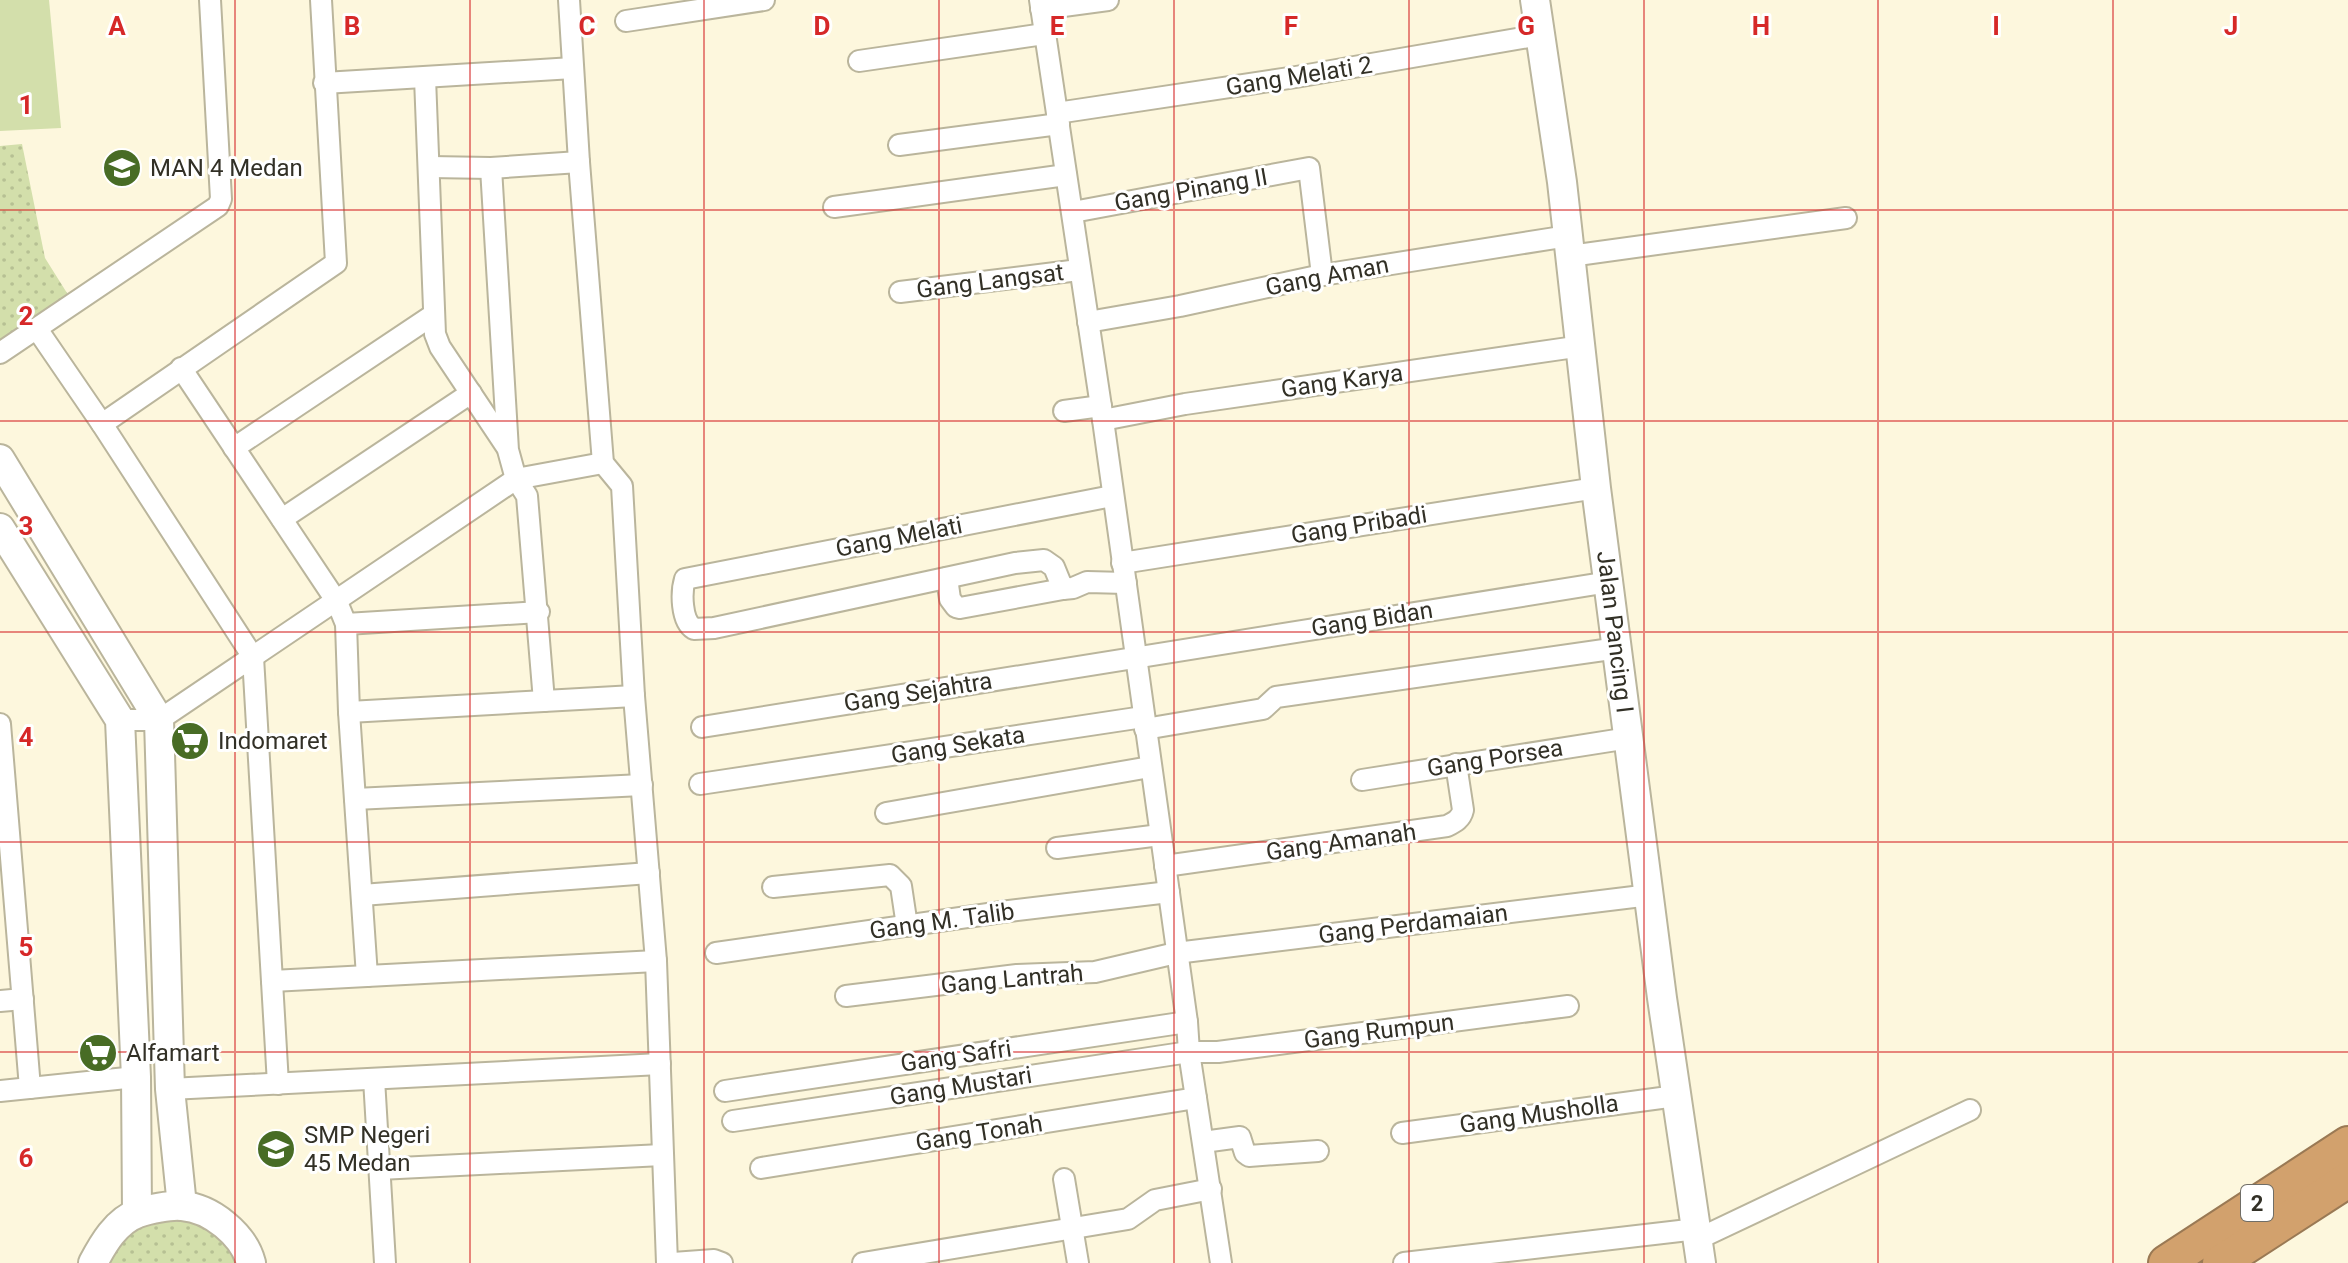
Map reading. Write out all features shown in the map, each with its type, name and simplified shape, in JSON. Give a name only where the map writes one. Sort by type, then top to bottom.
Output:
[{"type":"highway","name":"2","points":[[2166,1263],[2348,1144]]},
{"type":"highway","name":"2","points":[[2220,1263],[2348,1180]]},
{"type":"street","points":[[0,353],[218,206],[221,199],[210,0]]},
{"type":"street","points":[[102,424],[336,263],[321,0]]},
{"type":"street","points":[[569,0],[603,463],[622,486],[634,696],[656,961],[662,1155],[670,1263],[714,1260],[722,1263]]},
{"type":"street","points":[[626,21],[764,0]]},
{"type":"street","points":[[1108,0],[1040,4],[1102,413],[1189,1052],[1211,1189],[1218,1263]]},
{"type":"street","name":"Jalan Pancing I","points":[[1535,0],[1582,346],[1596,488],[1676,1096],[1699,1244]]},
{"type":"street","points":[[859,61],[1044,34]]},
{"type":"street","name":"Gang Melati 2","points":[[899,145],[1540,35]]},
{"type":"street","points":[[324,83],[573,68]]},
{"type":"street","points":[[425,78],[433,315],[437,341],[508,450]]},
{"type":"street","points":[[430,167],[491,168],[579,162]]},
{"type":"street","points":[[491,168],[508,450],[516,479],[527,496],[544,701]]},
{"type":"street","name":"Gang Pinang II","points":[[1073,212],[1309,168],[1322,275]]},
{"type":"street","points":[[834,207],[1066,175]]},
{"type":"street","name":"Gang Aman","points":[[1088,322],[1180,306],[1322,275],[1846,218]]},
{"type":"street","name":"Gang Langsat","points":[[900,292],[1079,270]]},
{"type":"street","points":[[234,448],[433,315]]},
{"type":"street","points":[[37,329],[253,657],[278,1084]]},
{"type":"street","name":"Gang Karya","points":[[1064,411],[1102,413],[1185,404],[1582,346]]},
{"type":"street","points":[[181,368],[337,602],[346,624],[367,976]]},
{"type":"street","points":[[282,519],[471,393]]},
{"type":"street","points":[[0,459],[159,720],[170,1089],[182,1206]]},
{"type":"street","points":[[120,720],[159,720],[516,479],[603,463]]},
{"type":"street","name":"Gang Pribadi","points":[[947,578],[950,599],[960,608],[1073,588],[1124,573],[1596,488]]},
{"type":"street","name":"Gang Melati","points":[[947,578],[714,628],[694,629],[686,620],[685,579],[1112,496]]},
{"type":"street","points":[[0,528],[120,720],[136,1077],[137,1213]]},
{"type":"street","points":[[947,578],[1044,560],[1054,567],[1063,589]]},
{"type":"street","name":"Gang Bidan","points":[[1135,656],[1609,582]]},
{"type":"street","points":[[346,624],[539,612]]},
{"type":"street","name":"Gang Sekata","points":[[700,784],[1263,709],[1276,697],[1618,648]]},
{"type":"street","name":"Gang Sejahtra","points":[[702,727],[1135,656]]},
{"type":"street","points":[[349,712],[634,696]]},
{"type":"street","points":[[0,724],[8,908],[23,999],[30,1088]]},
{"type":"street","name":"Gang Porsea","points":[[1362,780],[1629,738]]},
{"type":"street","name":"Gang Amanah","points":[[1165,866],[1447,826],[1456,822],[1463,810],[1456,764]]},
{"type":"street","points":[[886,813],[1150,767]]},
{"type":"street","points":[[355,799],[642,785]]},
{"type":"street","points":[[1057,848],[1160,835]]},
{"type":"street","points":[[362,895],[649,873]]},
{"type":"street","points":[[773,887],[886,873],[901,886],[907,926]]},
{"type":"street","name":"Gang M. Talib","points":[[716,953],[1169,892]]},
{"type":"street","name":"Gang Perdamaian","points":[[1176,953],[1650,895]]},
{"type":"street","name":"Gang Lantrah","points":[[846,996],[1017,975],[1095,972],[1176,953]]},
{"type":"street","points":[[272,981],[656,961]]},
{"type":"street","points":[[0,1001],[23,999]]},
{"type":"street","name":"Gang Rumpun","points":[[1189,1052],[1218,1052],[1568,1006]]},
{"type":"street","name":"Gang Safri","points":[[725,1091],[1187,1022]]},
{"type":"street","name":"Gang Mustari","points":[[733,1121],[1189,1052]]},
{"type":"street","points":[[170,1089],[660,1064]]},
{"type":"street","points":[[0,1091],[136,1077]]},
{"type":"street","points":[[374,1079],[385,1263]]},
{"type":"street","name":"Gang Musholla","points":[[1402,1133],[1676,1096]]},
{"type":"street","name":"Gang Tonah","points":[[761,1168],[1196,1098]]},
{"type":"street","points":[[1404,1263],[1699,1244],[1970,1110]]},
{"type":"street","points":[[1203,1142],[1240,1137],[1249,1156],[1318,1151]]},
{"type":"street","points":[[379,1169],[662,1155]]},
{"type":"street","points":[[1064,1179],[1078,1263]]},
{"type":"street","points":[[863,1263],[1128,1219],[1155,1200],[1211,1189]]},
{"type":"street","points":[[93,1263],[110,1233],[137,1213],[182,1206],[210,1215],[233,1232],[251,1263]]},
{"type":"green space","points":[[0,0],[49,0],[61,128],[0,131]]},
{"type":"green space","points":[[22,144],[45,258],[72,301],[0,347],[0,146]]},
{"type":"green space","points":[[182,1206],[251,1263],[93,1263],[110,1233]]},
{"type":"place","name":"MAN 4 Medan","points":[[122,168]]},
{"type":"place","name":"Indomaret","points":[[190,741]]},
{"type":"place","name":"Alfamart","points":[[98,1053]]},
{"type":"place","name":"SMP Negeri 45 Medan","points":[[276,1149]]}]
